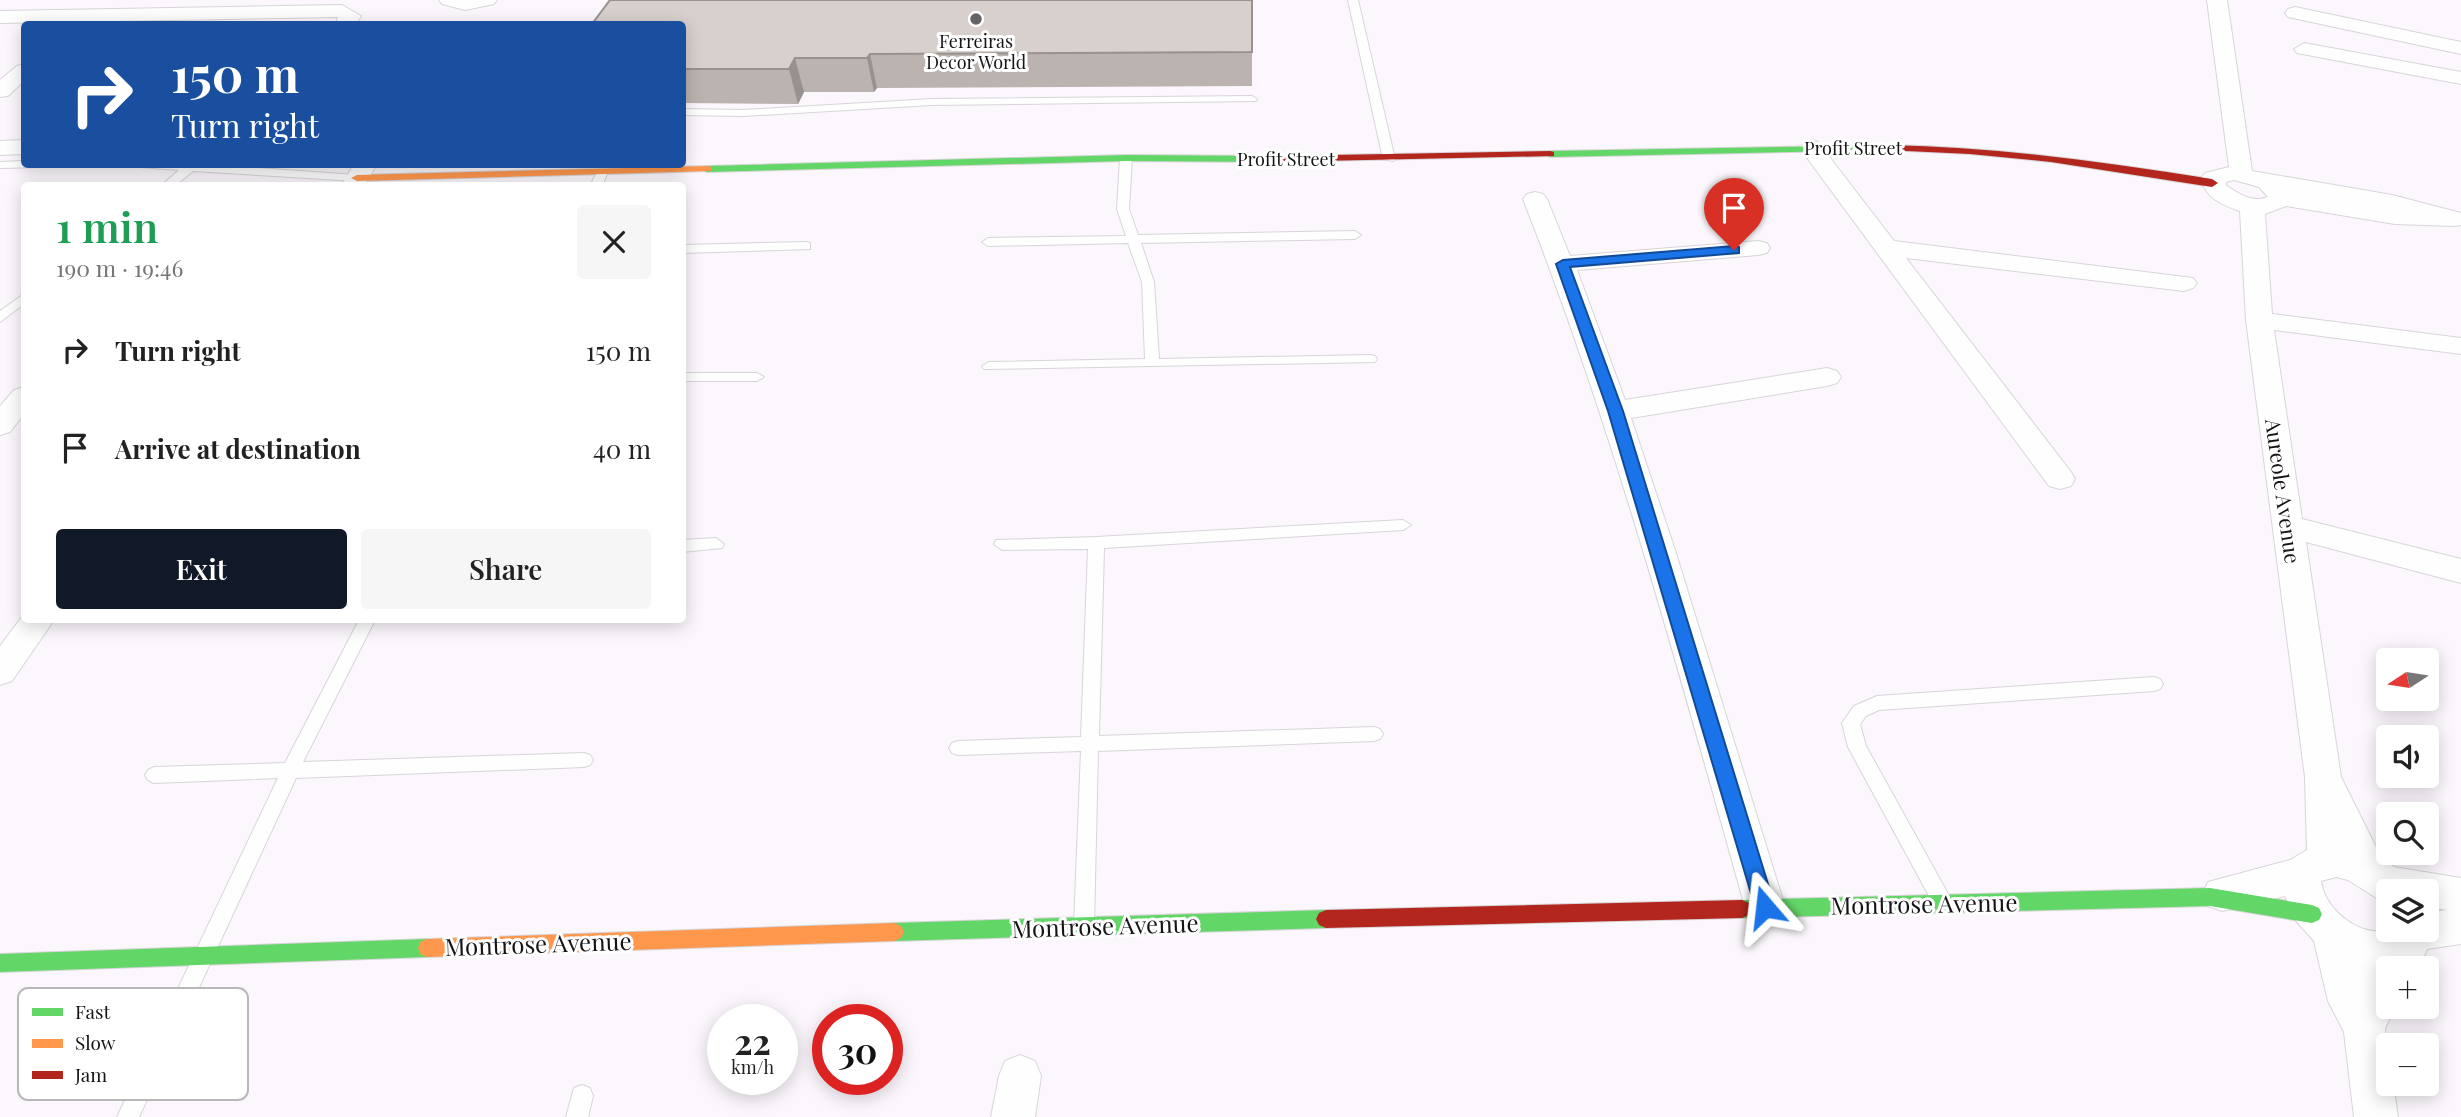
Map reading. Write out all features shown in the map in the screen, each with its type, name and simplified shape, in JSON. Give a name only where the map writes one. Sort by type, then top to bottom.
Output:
[{"type":"street","points":[[158,0],[220,13]]},
{"type":"street","points":[[449,0],[458,4],[481,2]]},
{"type":"street","points":[[2217,0],[2241,174]]},
{"type":"street","points":[[463,21],[481,2]]},
{"type":"street","points":[[0,18],[83,20],[220,13],[342,11],[351,16],[348,21]]},
{"type":"street","points":[[2294,13],[2461,48]]},
{"type":"street","points":[[2304,49],[2461,78]]},
{"type":"street","points":[[0,91],[21,73]]},
{"type":"street","points":[[0,148],[21,147]]},
{"type":"street","points":[[1810,147],[2060,479]]},
{"type":"street","name":"Profit Street","points":[[358,176],[598,180],[1126,158],[1389,159],[1810,147],[1951,148],[2043,156],[2213,183]]},
{"type":"street","points":[[2267,195],[2241,174],[2218,175],[2213,183],[2230,199],[2267,195],[2395,217],[2458,219]]},
{"type":"street","name":"Aureole Avenue","points":[[2267,195],[2259,320],[2323,776],[2322,812],[2314,867],[2302,894],[2322,923]]},
{"type":"street","points":[[1535,199],[1563,264],[1615,411],[1765,907]]},
{"type":"street","points":[[1563,264],[1758,248]]},
{"type":"street","points":[[1888,248],[2184,284]]},
{"type":"street","points":[[2259,320],[2461,345]]},
{"type":"street","points":[[1615,411],[1826,377]]},
{"type":"street","points":[[0,425],[21,400]]},
{"type":"street","points":[[2289,527],[2461,571]]},
{"type":"street","points":[[0,672],[36,623]]},
{"type":"street","name":"Aureole Avenue","points":[[2323,776],[2382,879]]},
{"type":"street","points":[[2314,867],[2350,863],[2379,879]]},
{"type":"street","name":"Montrose Avenue","points":[[2210,897],[2314,867]]},
{"type":"street","points":[[2439,891],[2461,895]]},
{"type":"street","name":"Montrose Avenue","points":[[0,963],[1084,925],[2210,897],[2322,923]]},
{"type":"street","points":[[2322,923],[2350,943],[2379,951],[2401,949],[2410,942]]},
{"type":"street","points":[[2322,923],[2349,1001],[2364,1029],[2376,1117]]},
{"type":"street","points":[[2439,928],[2461,926]]},
{"type":"street","points":[[2364,1029],[2375,1004],[2379,951]]},
{"type":"street","points":[[1013,1117],[1020,1076]]},
{"type":"lane","points":[[1353,0],[1389,159]]},
{"type":"lane","points":[[686,112],[743,113],[960,101],[1252,99]]},
{"type":"lane","points":[[1126,158],[1123,209],[1148,282],[1152,361]]},
{"type":"lane","points":[[0,165],[21,165]]},
{"type":"lane","points":[[172,182],[190,168],[358,176]]},
{"type":"lane","points":[[988,242],[1355,235]]},
{"type":"lane","points":[[686,249],[806,246]]},
{"type":"lane","points":[[0,318],[21,300]]},
{"type":"lane","points":[[989,366],[1370,359]]},
{"type":"lane","points":[[686,377],[757,377]]},
{"type":"lane","points":[[1002,544],[1096,543],[1403,525]]},
{"type":"lane","points":[[1084,925],[1096,543]]},
{"type":"lane","points":[[686,546],[716,544]]},
{"type":"lane","points":[[187,988],[290,771],[365,623]]},
{"type":"lane","points":[[1943,903],[1857,747],[1851,723],[1860,711],[1877,703],[2154,684]]},
{"type":"lane","points":[[958,748],[1374,734]]},
{"type":"lane","points":[[154,775],[584,760]]},
{"type":"lane","points":[[128,1117],[136,1100]]},
{"type":"building","points":[[610,0],[1252,0],[1252,52],[870,54],[867,58],[795,58],[789,69],[686,69],[686,21],[594,21]]},
{"type":"traffic: fast","points":[[1550,154],[1889,148]]},
{"type":"traffic: fast","points":[[707,169],[1126,158],[1275,159]]},
{"type":"traffic: fast","points":[[1742,909],[2210,897],[2312,914]]},
{"type":"traffic: fast","points":[[894,932],[1326,919]]},
{"type":"traffic: fast","points":[[0,963],[428,948]]},
{"type":"traffic: slow","points":[[357,178],[707,169]]},
{"type":"traffic: slow","points":[[428,948],[894,932]]},
{"type":"traffic: jam","points":[[1889,148],[2011,154],[2212,183]]},
{"type":"traffic: jam","points":[[1275,159],[1550,154]]},
{"type":"traffic: jam","points":[[1326,919],[1742,909]]},
{"type":"place","name":"Ferreiras Decor World","points":[[976,19]]},
{"type":"route","points":[[1734,250],[1563,264],[1615,411],[1765,907]]}]
